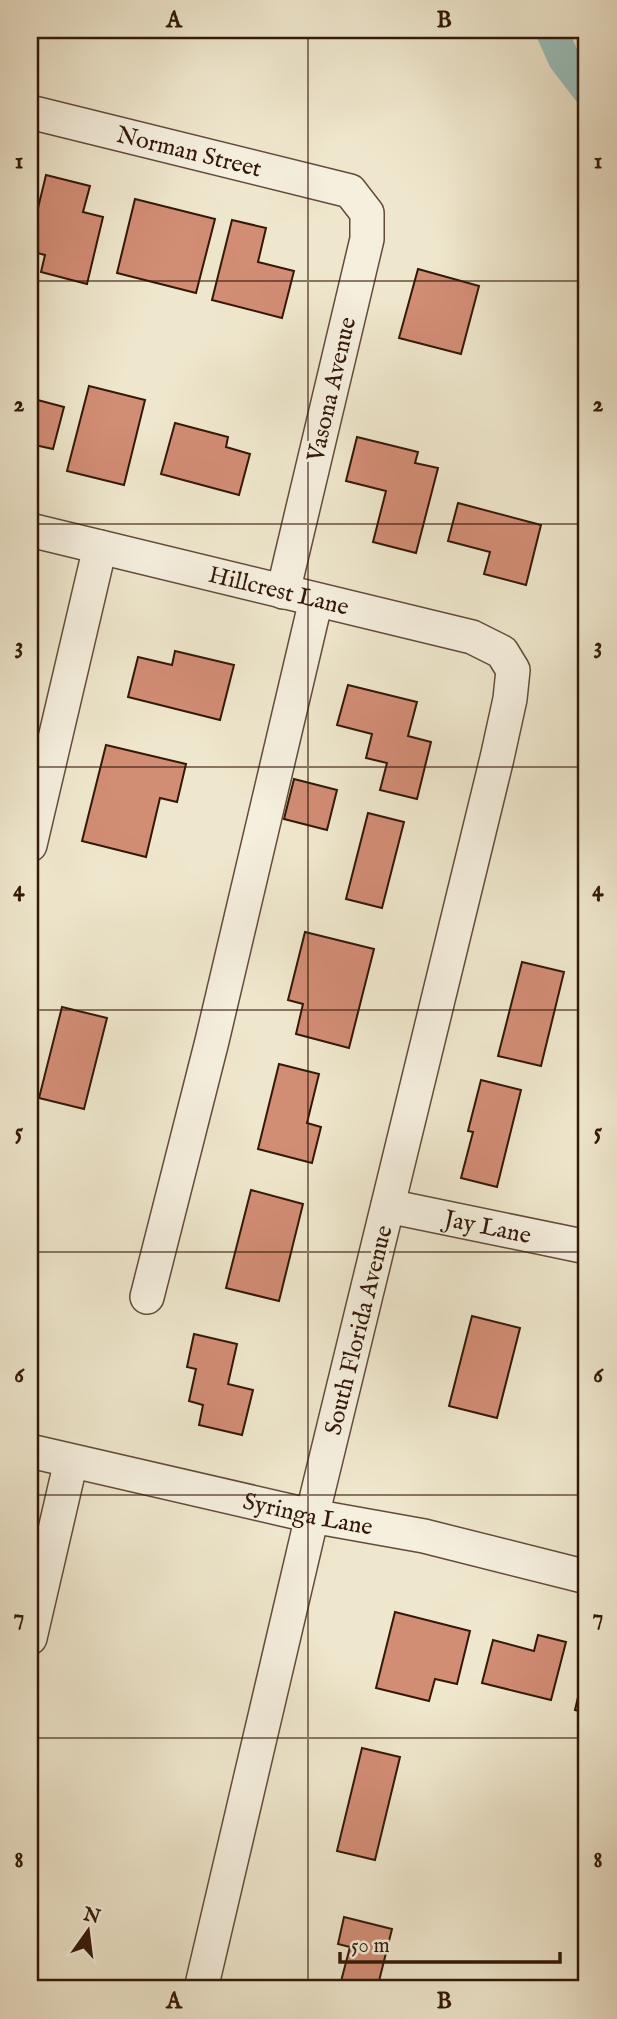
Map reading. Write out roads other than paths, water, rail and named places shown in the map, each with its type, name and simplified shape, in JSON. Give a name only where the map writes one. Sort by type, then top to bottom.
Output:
[{"type":"street","name":"Norman Street","points":[[30,112],[350,191]]},
{"type":"street","name":"Vasona Avenue","points":[[283,592],[367,239],[367,213],[350,191]]},
{"type":"street","name":"Hillcrest Lane","points":[[30,530],[472,637],[502,652],[513,670]]},
{"type":"street","points":[[30,845],[100,547]]},
{"type":"street","points":[[148,1297],[212,1041],[316,600]]},
{"type":"street","name":"South Florida Avenue","points":[[201,1989],[312,1516],[499,747],[510,699],[513,670]]},
{"type":"street","name":"Jay Lane","points":[[388,1206],[587,1247]]},
{"type":"street","name":"Syringa Lane","points":[[30,1451],[312,1516],[425,1536],[587,1577]]},
{"type":"street","points":[[30,1638],[71,1461]]},
{"type":"waterway","points":[[551,30],[564,59],[587,89]]}]
